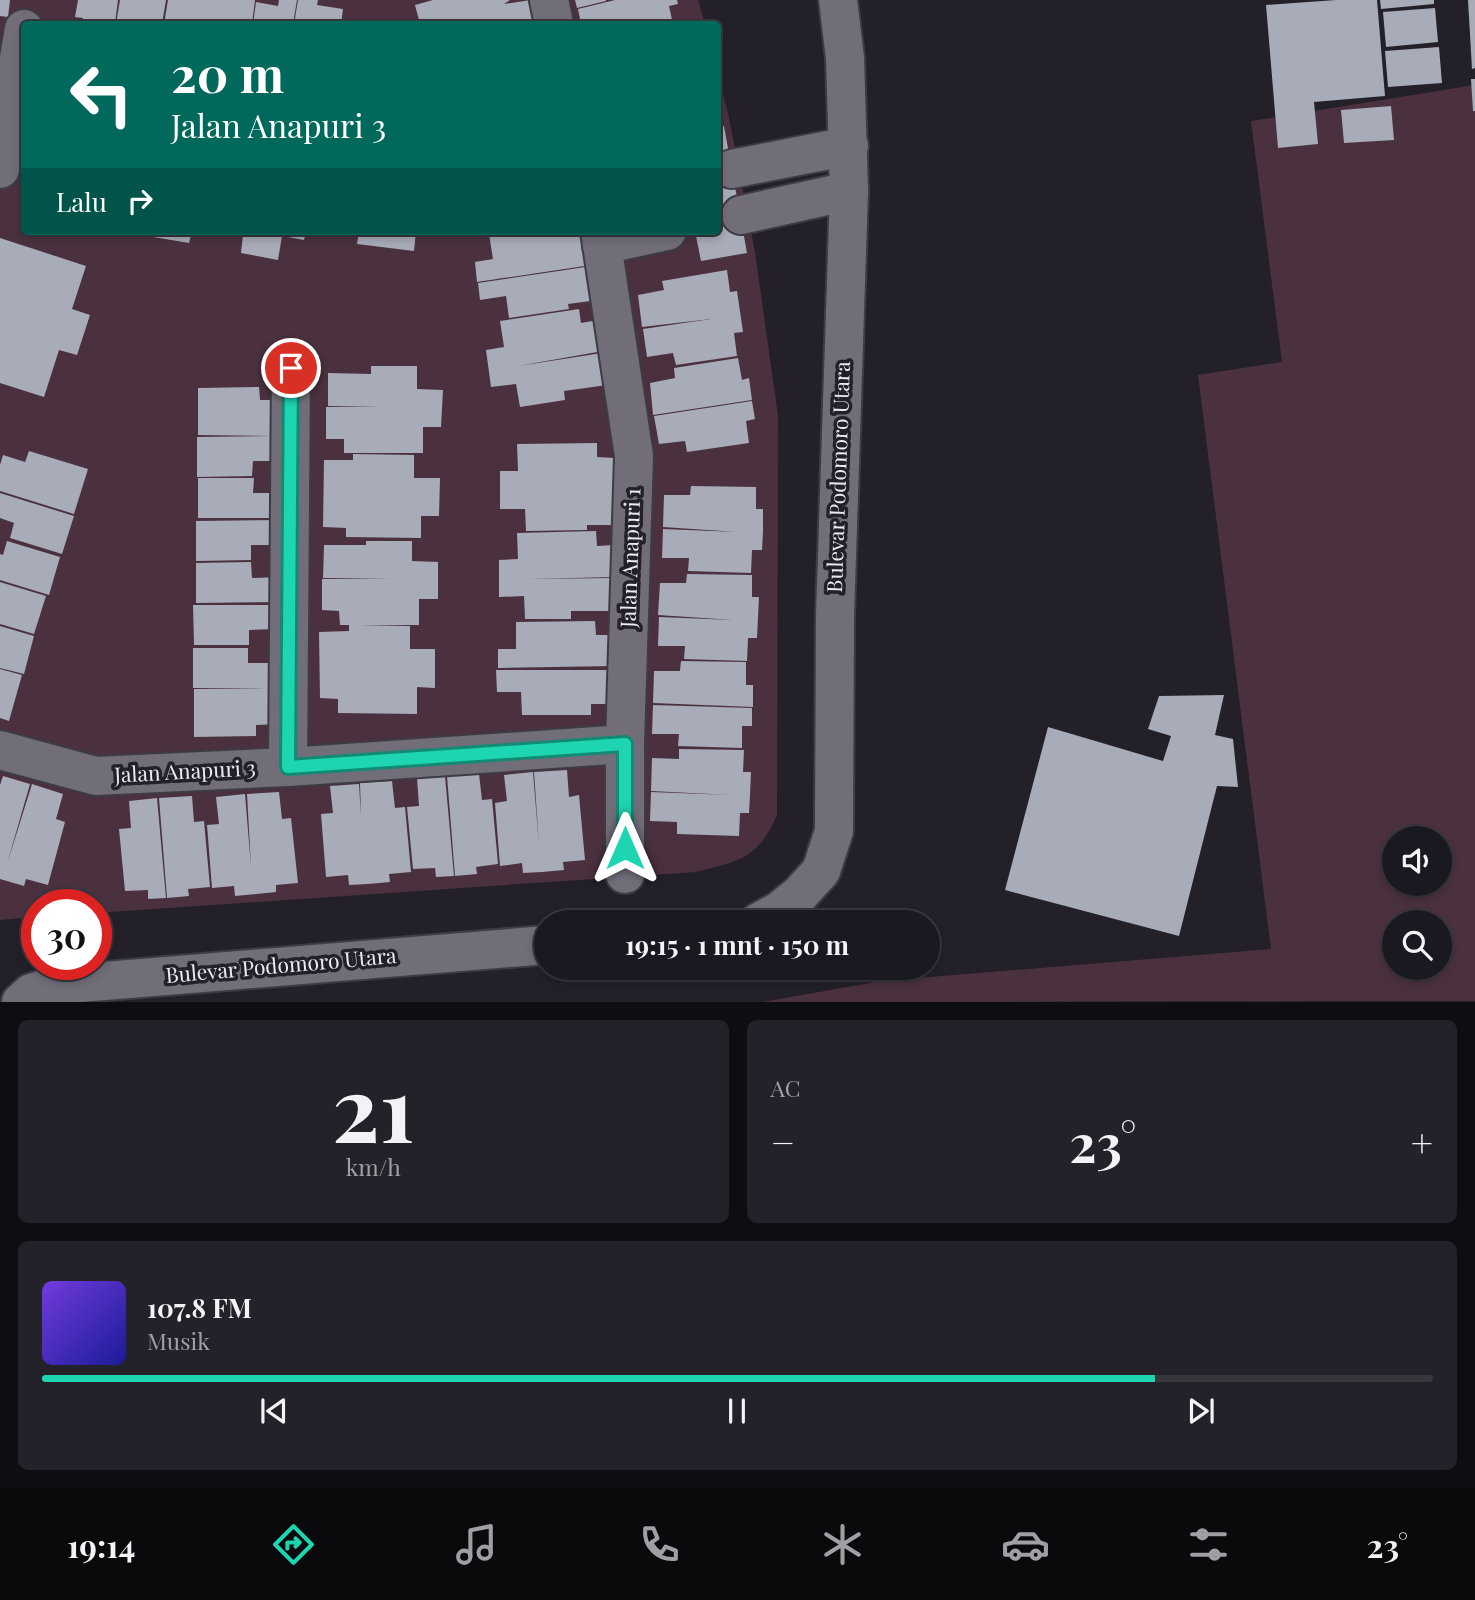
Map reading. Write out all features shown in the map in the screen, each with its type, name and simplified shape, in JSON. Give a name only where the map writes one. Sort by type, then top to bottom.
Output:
[{"type":"street","points":[[26,21],[30,0]]},
{"type":"street","points":[[549,0],[553,21]]},
{"type":"street","name":"Bulevar Podomoro Utara","points":[[780,910],[800,894],[821,871],[834,831],[835,616],[849,191],[845,58],[838,0]]},
{"type":"street","points":[[0,169],[21,74]]},
{"type":"street","points":[[732,169],[849,146]]},
{"type":"street","points":[[741,215],[849,191]]},
{"type":"street","points":[[601,238],[629,235]]},
{"type":"street","name":"Jalan Anapuri 1","points":[[601,238],[634,456],[625,744],[625,874]]},
{"type":"street","points":[[288,767],[291,368]]},
{"type":"street","name":"Jalan Anapuri 3","points":[[0,750],[96,776],[288,767],[625,744]]},
{"type":"street","name":"Bulevar Podomoro Utara","points":[[21,1002],[31,993],[56,985],[534,946]]},
{"type":"shaded area","points":[[0,0],[698,0],[704,21],[21,21],[21,235],[721,235],[721,85],[755,252],[778,416],[777,815],[762,841],[746,856],[736,861],[696,872],[112,912],[112,889],[21,889],[21,918],[0,920]]},
{"type":"shaded area","points":[[1475,85],[1475,1001],[763,1002],[881,981],[940,980],[940,976],[1271,949],[1198,375],[1282,362],[1251,121]]},
{"type":"building","points":[[0,0],[10,0],[8,17],[0,16]]},
{"type":"building","points":[[78,0],[118,0],[115,21],[82,21],[83,18],[75,17]]},
{"type":"building","points":[[120,0],[166,0],[162,21],[116,21]]},
{"type":"building","points":[[168,0],[255,0],[252,21],[164,21]]},
{"type":"building","points":[[279,0],[297,0],[294,21],[253,21],[256,2],[278,6]]},
{"type":"building","points":[[298,0],[318,0],[317,5],[343,9],[341,21],[294,21]]},
{"type":"building","points":[[433,0],[510,0],[504,4],[531,0],[536,21],[419,21],[415,5]]},
{"type":"building","points":[[575,0],[606,0],[606,1],[577,8]]},
{"type":"building","points":[[615,0],[677,0],[678,4],[669,6],[672,21],[580,21],[578,9]]},
{"type":"building","points":[[1377,0],[1385,96],[1314,102],[1318,144],[1278,148],[1266,5]]},
{"type":"building","points":[[1380,0],[1434,0],[1434,4],[1381,9]]},
{"type":"building","points":[[1468,0],[1475,0],[1475,68],[1472,69]]},
{"type":"building","points":[[1435,8],[1438,42],[1386,47],[1383,12]]},
{"type":"building","points":[[1439,47],[1442,83],[1388,87],[1385,51]]},
{"type":"building","points":[[1471,79],[1475,79],[1475,111],[1473,111]]},
{"type":"building","points":[[1391,106],[1394,140],[1344,143],[1341,110]]},
{"type":"building","points":[[721,126],[724,126],[747,253],[701,261],[696,235],[721,235]]},
{"type":"building","points":[[153,235],[191,235],[189,243]]},
{"type":"building","points":[[243,235],[305,235],[304,240],[282,236],[278,260],[241,253]]},
{"type":"building","points":[[358,235],[416,235],[414,251],[357,244]]},
{"type":"building","points":[[489,235],[587,235],[591,265],[477,282],[475,262],[493,259]]},
{"type":"building","points":[[0,238],[86,266],[72,309],[90,315],[77,355],[59,350],[44,397],[0,383]]},
{"type":"building","points":[[592,266],[598,300],[568,304],[569,309],[509,318],[506,296],[480,300],[478,283]]},
{"type":"building","points":[[727,270],[730,292],[737,291],[743,332],[734,333],[737,356],[676,365],[673,353],[647,357],[643,329],[711,319],[642,327],[638,295],[664,290],[662,281]]},
{"type":"building","points":[[579,309],[581,323],[598,320],[603,351],[518,366],[602,353],[607,385],[564,391],[565,400],[520,407],[516,384],[491,387],[486,350],[504,347],[500,321]]},
{"type":"building","points":[[738,358],[742,380],[749,378],[752,400],[653,415],[650,383],[675,378],[674,368]]},
{"type":"building","points":[[371,366],[417,366],[417,389],[443,390],[441,427],[423,427],[423,453],[344,453],[344,439],[326,439],[326,407],[380,407],[328,406],[328,373],[371,374]]},
{"type":"building","points":[[259,387],[260,400],[282,400],[281,461],[253,461],[252,476],[197,477],[197,437],[275,436],[198,435],[198,388]]},
{"type":"building","points":[[752,401],[755,419],[746,421],[749,443],[687,452],[685,441],[659,444],[654,416]]},
{"type":"building","points":[[597,443],[597,457],[615,458],[617,525],[587,525],[587,530],[526,531],[525,509],[500,509],[500,471],[518,471],[517,444]]},
{"type":"building","points":[[29,451],[88,469],[74,514],[0,491],[0,465],[3,455],[25,462]]},
{"type":"building","points":[[353,454],[414,455],[414,478],[440,478],[439,516],[421,516],[421,538],[346,537],[346,528],[323,527],[324,460],[353,460]]},
{"type":"building","points":[[198,478],[254,478],[253,493],[283,493],[283,518],[198,518]]},
{"type":"building","points":[[691,486],[756,487],[756,509],[763,509],[762,550],[752,550],[751,573],[688,571],[689,558],[662,558],[663,529],[737,532],[663,527],[664,495],[690,495]]},
{"type":"building","points":[[0,493],[74,516],[62,554],[10,538],[14,523],[0,518]]},
{"type":"building","points":[[280,520],[280,545],[251,545],[251,560],[196,561],[196,521]]},
{"type":"building","points":[[596,531],[597,546],[614,545],[615,577],[527,579],[613,578],[613,611],[571,611],[571,619],[525,619],[524,596],[499,597],[499,560],[518,559],[517,533]]},
{"type":"building","points":[[7,541],[60,557],[49,595],[0,580],[0,554],[3,555]]},
{"type":"building","points":[[366,541],[412,541],[412,561],[438,562],[438,599],[419,599],[419,625],[360,625],[410,626],[410,649],[435,649],[435,688],[417,687],[417,714],[338,713],[338,699],[320,698],[319,632],[349,631],[349,625],[340,625],[339,611],[322,610],[322,579],[391,579],[323,578],[324,545],[366,545]]},
{"type":"building","points":[[251,562],[252,578],[280,577],[280,602],[196,603],[196,563]]},
{"type":"building","points":[[687,574],[752,575],[752,597],[759,597],[757,638],[748,638],[747,661],[684,659],[685,646],[658,646],[659,617],[733,620],[658,615],[660,583],[686,583]]},
{"type":"building","points":[[0,582],[46,596],[34,634],[0,624]]},
{"type":"building","points":[[193,605],[278,605],[278,629],[249,630],[249,645],[194,645]]},
{"type":"building","points":[[595,621],[596,635],[613,635],[614,666],[498,668],[498,649],[516,649],[516,622]]},
{"type":"building","points":[[0,626],[34,636],[24,674],[0,668]]},
{"type":"building","points":[[193,648],[248,648],[248,663],[277,663],[279,724],[256,725],[256,736],[194,737],[194,689],[266,688],[193,688]]},
{"type":"building","points":[[681,661],[746,662],[746,685],[753,685],[753,707],[653,703],[654,671],[680,671]]},
{"type":"building","points":[[0,669],[22,675],[9,721],[0,718]]},
{"type":"building","points":[[496,670],[614,670],[614,704],[591,704],[591,715],[522,715],[521,692],[497,692]]},
{"type":"building","points":[[1224,695],[1215,735],[1233,739],[1238,787],[1217,786],[1179,936],[1005,890],[1048,727],[1163,761],[1171,736],[1148,729],[1159,696]]},
{"type":"building","points":[[653,705],[752,708],[752,726],[742,726],[742,748],[678,746],[679,734],[652,734]]},
{"type":"building","points":[[679,749],[744,750],[743,772],[751,772],[749,813],[740,813],[739,836],[677,834],[677,822],[650,821],[651,792],[730,795],[651,791],[652,758],[679,759]]},
{"type":"building","points":[[567,770],[569,797],[579,795],[585,860],[563,862],[564,870],[542,872],[523,873],[522,863],[500,866],[495,803],[507,801],[504,775],[533,772],[539,845],[534,772]]},
{"type":"building","points":[[479,774],[482,800],[492,799],[498,864],[476,867],[477,874],[455,876],[447,776]]},
{"type":"building","points":[[3,776],[30,784],[7,864],[32,784],[63,794],[56,819],[65,822],[48,885],[26,879],[24,886],[0,879],[0,785]]},
{"type":"building","points":[[445,776],[454,876],[436,877],[435,868],[413,869],[407,807],[419,806],[417,778]]},
{"type":"building","points":[[392,781],[395,808],[405,807],[411,872],[389,874],[390,882],[368,884],[349,885],[348,875],[326,877],[321,814],[333,813],[330,786],[359,784],[361,816],[360,783]]},
{"type":"building","points":[[279,792],[282,819],[291,818],[298,883],[276,885],[276,892],[235,896],[234,886],[212,888],[207,825],[219,824],[216,797],[245,794],[251,867],[247,794]]},
{"type":"building","points":[[192,796],[194,822],[204,821],[210,887],[188,889],[189,896],[167,898],[159,798]]},
{"type":"building","points":[[157,798],[166,898],[148,899],[148,890],[125,891],[119,829],[131,828],[129,801]]},
{"type":"route","points":[[291,368],[288,767],[625,744],[625,848]]}]
